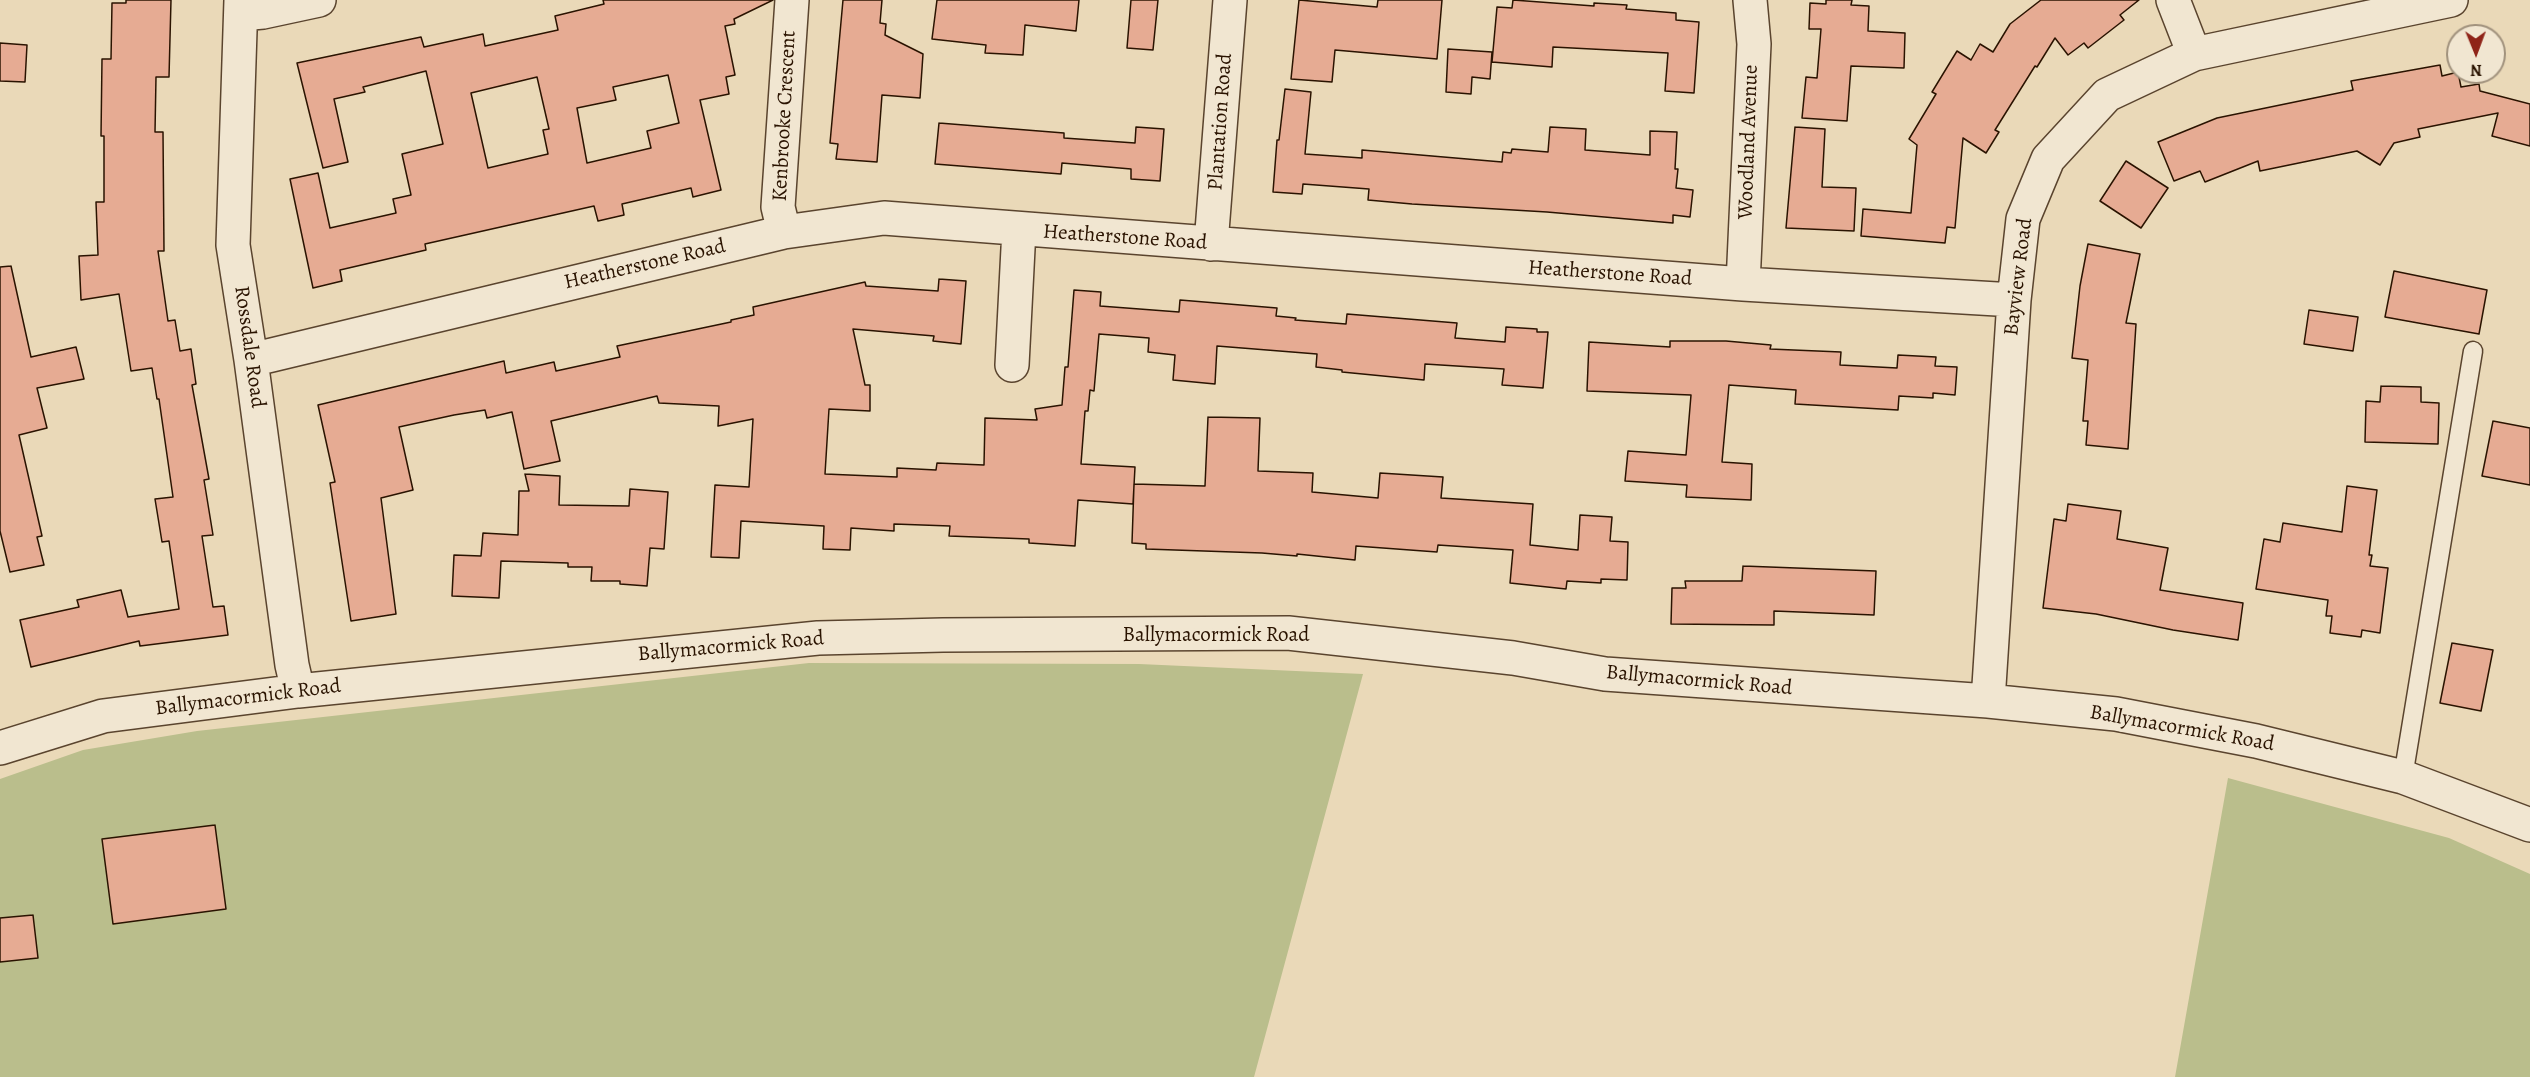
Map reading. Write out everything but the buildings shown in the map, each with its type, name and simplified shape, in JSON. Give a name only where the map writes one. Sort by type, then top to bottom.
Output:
[{"type":"street","points":[[241,7],[262,12],[319,0]]},
{"type":"street","name":"Kenbrooke Crescent","points":[[784,232],[778,207],[792,0]]},
{"type":"street","name":"Plantation Road","points":[[1211,244],[1230,0]]},
{"type":"street","name":"Woodland Avenue","points":[[1743,284],[1754,44],[1750,0]]},
{"type":"street","points":[[2173,0],[2194,54]]},
{"type":"street","name":"Bayview Road","points":[[1988,701],[2014,300],[2023,219],[2048,159],[2106,95],[2194,54],[2451,0]]},
{"type":"street","name":"Rossdale Road","points":[[241,7],[233,245],[252,360],[292,665],[298,691]]},
{"type":"street","name":"Heatherstone Road","points":[[252,360],[784,232],[884,218],[1743,284],[2014,300]]},
{"type":"street","points":[[1012,365],[1019,229]]},
{"type":"street","name":"Ballymacormick Road","points":[[0,748],[103,716],[298,691],[818,638],[1288,633],[1513,658],[1605,674],[1988,701],[2115,714],[2256,741],[2403,777],[2530,825]]},
{"type":"lane","points":[[2403,777],[2473,351]]},
{"type":"green space","points":[[809,663],[1139,664],[1363,674],[1254,1077],[0,1077],[0,779],[83,750],[197,731]]},
{"type":"green space","points":[[2228,778],[2449,838],[2530,874],[2530,1077],[2175,1077]]}]
